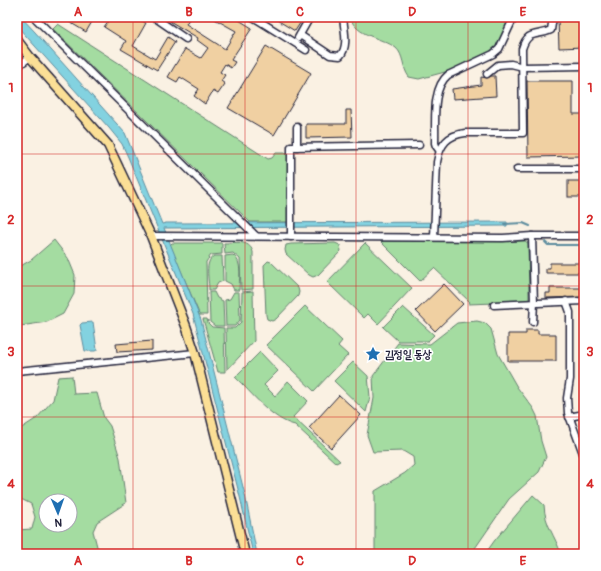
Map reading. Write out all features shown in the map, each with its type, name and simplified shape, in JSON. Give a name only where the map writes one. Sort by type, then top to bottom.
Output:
[{"type":"main road","points":[[17,40],[30,57],[108,144],[151,236],[195,353],[245,554]]},
{"type":"street","points":[[34,17],[256,236]]},
{"type":"street","points":[[154,17],[186,39]]},
{"type":"street","points":[[253,17],[306,50]]},
{"type":"street","points":[[295,43],[310,17]]},
{"type":"street","points":[[300,34],[330,56],[340,56],[346,45],[343,17]]},
{"type":"street","points":[[439,150],[436,146],[436,96],[442,80],[448,75],[494,54],[499,49],[506,37],[514,17]]},
{"type":"street","points":[[434,237],[437,162],[439,150],[450,138],[458,134],[523,133],[522,49],[526,40],[533,34],[548,32],[551,30],[553,17]]},
{"type":"street","points":[[17,66],[30,57]]},
{"type":"street","points":[[487,74],[498,65],[511,64],[523,67],[584,66]]},
{"type":"street","points":[[297,126],[297,147]]},
{"type":"street","points":[[291,237],[291,147],[419,145]]},
{"type":"street","points":[[517,169],[584,169]]},
{"type":"street","points":[[151,236],[503,238],[532,236],[584,236]]},
{"type":"street","points":[[532,236],[534,303],[533,322]]},
{"type":"street","points":[[566,301],[570,312],[570,379],[567,398],[569,417],[584,456]]},
{"type":"street","points":[[494,305],[566,301],[584,302]]},
{"type":"street","points":[[17,371],[195,353]]},
{"type":"street","points":[[569,417],[584,414]]},
{"type":"green space","points":[[350,17],[510,17],[505,37],[496,50],[456,69],[419,79],[409,77],[405,70],[399,51],[396,48],[358,29],[353,24]]},
{"type":"green space","points":[[58,24],[268,159],[272,158],[276,153],[288,153],[288,222],[250,222],[53,29]]},
{"type":"green space","points":[[54,240],[68,258],[75,275],[74,294],[63,314],[47,322],[20,326],[17,330],[17,268],[31,260]]},
{"type":"green space","points":[[380,241],[525,241],[528,243],[528,301],[468,304],[470,302],[434,268],[420,281]]},
{"type":"green space","points":[[172,243],[222,243],[222,254],[211,255],[206,262],[207,315],[199,315],[170,245]]},
{"type":"green space","points":[[224,243],[245,243],[251,248],[253,252],[253,289],[241,290],[240,259],[233,253],[225,254]]},
{"type":"green space","points":[[335,243],[340,245],[341,251],[318,275],[313,277],[286,254],[285,250],[286,245],[291,244]]},
{"type":"green space","points":[[365,243],[412,288],[378,324],[368,314],[364,318],[327,282]]},
{"type":"green space","points":[[233,255],[239,266],[239,290],[234,290],[231,284],[225,281],[225,256]]},
{"type":"green space","points":[[214,256],[222,256],[223,281],[218,283],[214,290],[209,290],[208,266],[211,258]]},
{"type":"green space","points":[[268,261],[271,262],[298,288],[299,292],[298,296],[276,319],[272,321],[267,319],[266,315],[264,265]]},
{"type":"green space","points":[[253,291],[254,341],[227,370],[226,328],[235,328],[241,322],[242,292]]},
{"type":"green space","points":[[209,292],[214,292],[217,298],[223,301],[224,326],[215,326],[210,322]]},
{"type":"green space","points":[[234,292],[239,292],[240,320],[235,326],[226,326],[225,300],[230,299]]},
{"type":"green space","points":[[305,306],[342,341],[338,346],[348,355],[314,391],[266,345]]},
{"type":"green space","points":[[403,307],[434,335],[428,341],[398,341],[383,327]]},
{"type":"green space","points":[[203,319],[207,319],[208,323],[212,327],[224,328],[225,372],[218,372]]},
{"type":"green space","points":[[477,321],[485,323],[491,329],[498,354],[517,387],[533,408],[537,416],[541,441],[546,457],[539,472],[509,499],[471,554],[375,554],[375,491],[405,473],[414,465],[413,457],[403,451],[373,452],[367,435],[374,398],[373,376],[398,343],[430,344],[457,323]]},
{"type":"green space","points":[[260,352],[278,371],[264,385],[275,396],[288,381],[308,401],[293,417],[340,461],[336,463],[295,425],[278,418],[270,412],[235,377]]},
{"type":"green space","points":[[353,362],[368,376],[370,397],[366,412],[334,381]]},
{"type":"green space","points":[[72,376],[74,394],[97,393],[104,418],[110,426],[120,458],[126,503],[97,522],[93,531],[99,554],[17,554],[17,530],[32,529],[35,517],[31,504],[17,498],[17,431],[37,418],[53,400],[58,377]]},
{"type":"green space","points":[[533,495],[544,505],[548,525],[561,554],[485,554],[495,540]]},
{"type":"water","points":[[17,17],[21,17],[35,32],[125,133],[162,224],[507,222],[507,226],[164,228],[201,320],[245,495],[257,554],[253,554],[240,497],[193,314],[128,157],[122,144],[109,128],[17,26]]},
{"type":"water","points":[[93,322],[97,350],[85,351],[80,325],[82,323]]},
{"type":"building","points":[[61,17],[88,17],[93,20],[86,32]]},
{"type":"building","points":[[111,17],[135,17],[146,23],[133,46],[155,59],[168,37],[175,42],[157,70],[121,49],[126,41],[104,27]]},
{"type":"building","points":[[163,17],[190,17],[186,24],[225,49],[236,31],[211,17],[234,17],[252,28],[231,60],[235,62],[231,68],[225,64],[220,72],[225,75],[221,81],[225,84],[218,94],[213,91],[205,104],[194,96],[199,89],[180,77],[177,82],[168,77],[185,49],[201,58],[208,48],[197,40],[198,38]]},
{"type":"building","points":[[272,17],[304,17],[295,31]]},
{"type":"building","points":[[584,18],[584,47],[559,48],[558,19]]},
{"type":"building","points":[[266,46],[311,73],[274,135],[228,108]]},
{"type":"building","points":[[495,76],[496,96],[453,99],[452,89],[481,85],[481,77],[487,78]]},
{"type":"building","points":[[527,81],[573,81],[573,114],[584,114],[584,156],[528,157]]},
{"type":"building","points":[[346,110],[351,110],[352,137],[306,138],[306,124],[346,124]]},
{"type":"building","points":[[568,181],[584,181],[584,197],[568,197]]},
{"type":"building","points":[[550,263],[584,263],[584,273],[546,273],[546,268],[550,268]]},
{"type":"building","points":[[444,284],[463,304],[435,331],[416,311]]},
{"type":"building","points":[[550,288],[584,288],[584,297],[546,298],[546,293],[550,293]]},
{"type":"building","points":[[526,330],[538,330],[538,334],[556,334],[556,361],[508,361],[508,334],[526,334]]},
{"type":"building","points":[[152,341],[152,350],[117,352],[116,344]]},
{"type":"building","points":[[339,395],[361,415],[331,448],[309,428]]},
{"type":"waterway","points":[[504,224],[523,223],[530,226]]},
{"type":"waterway","points":[[545,242],[548,245],[584,245]]},
{"type":"place","name":"김정일 동상","points":[[373,354]]}]
